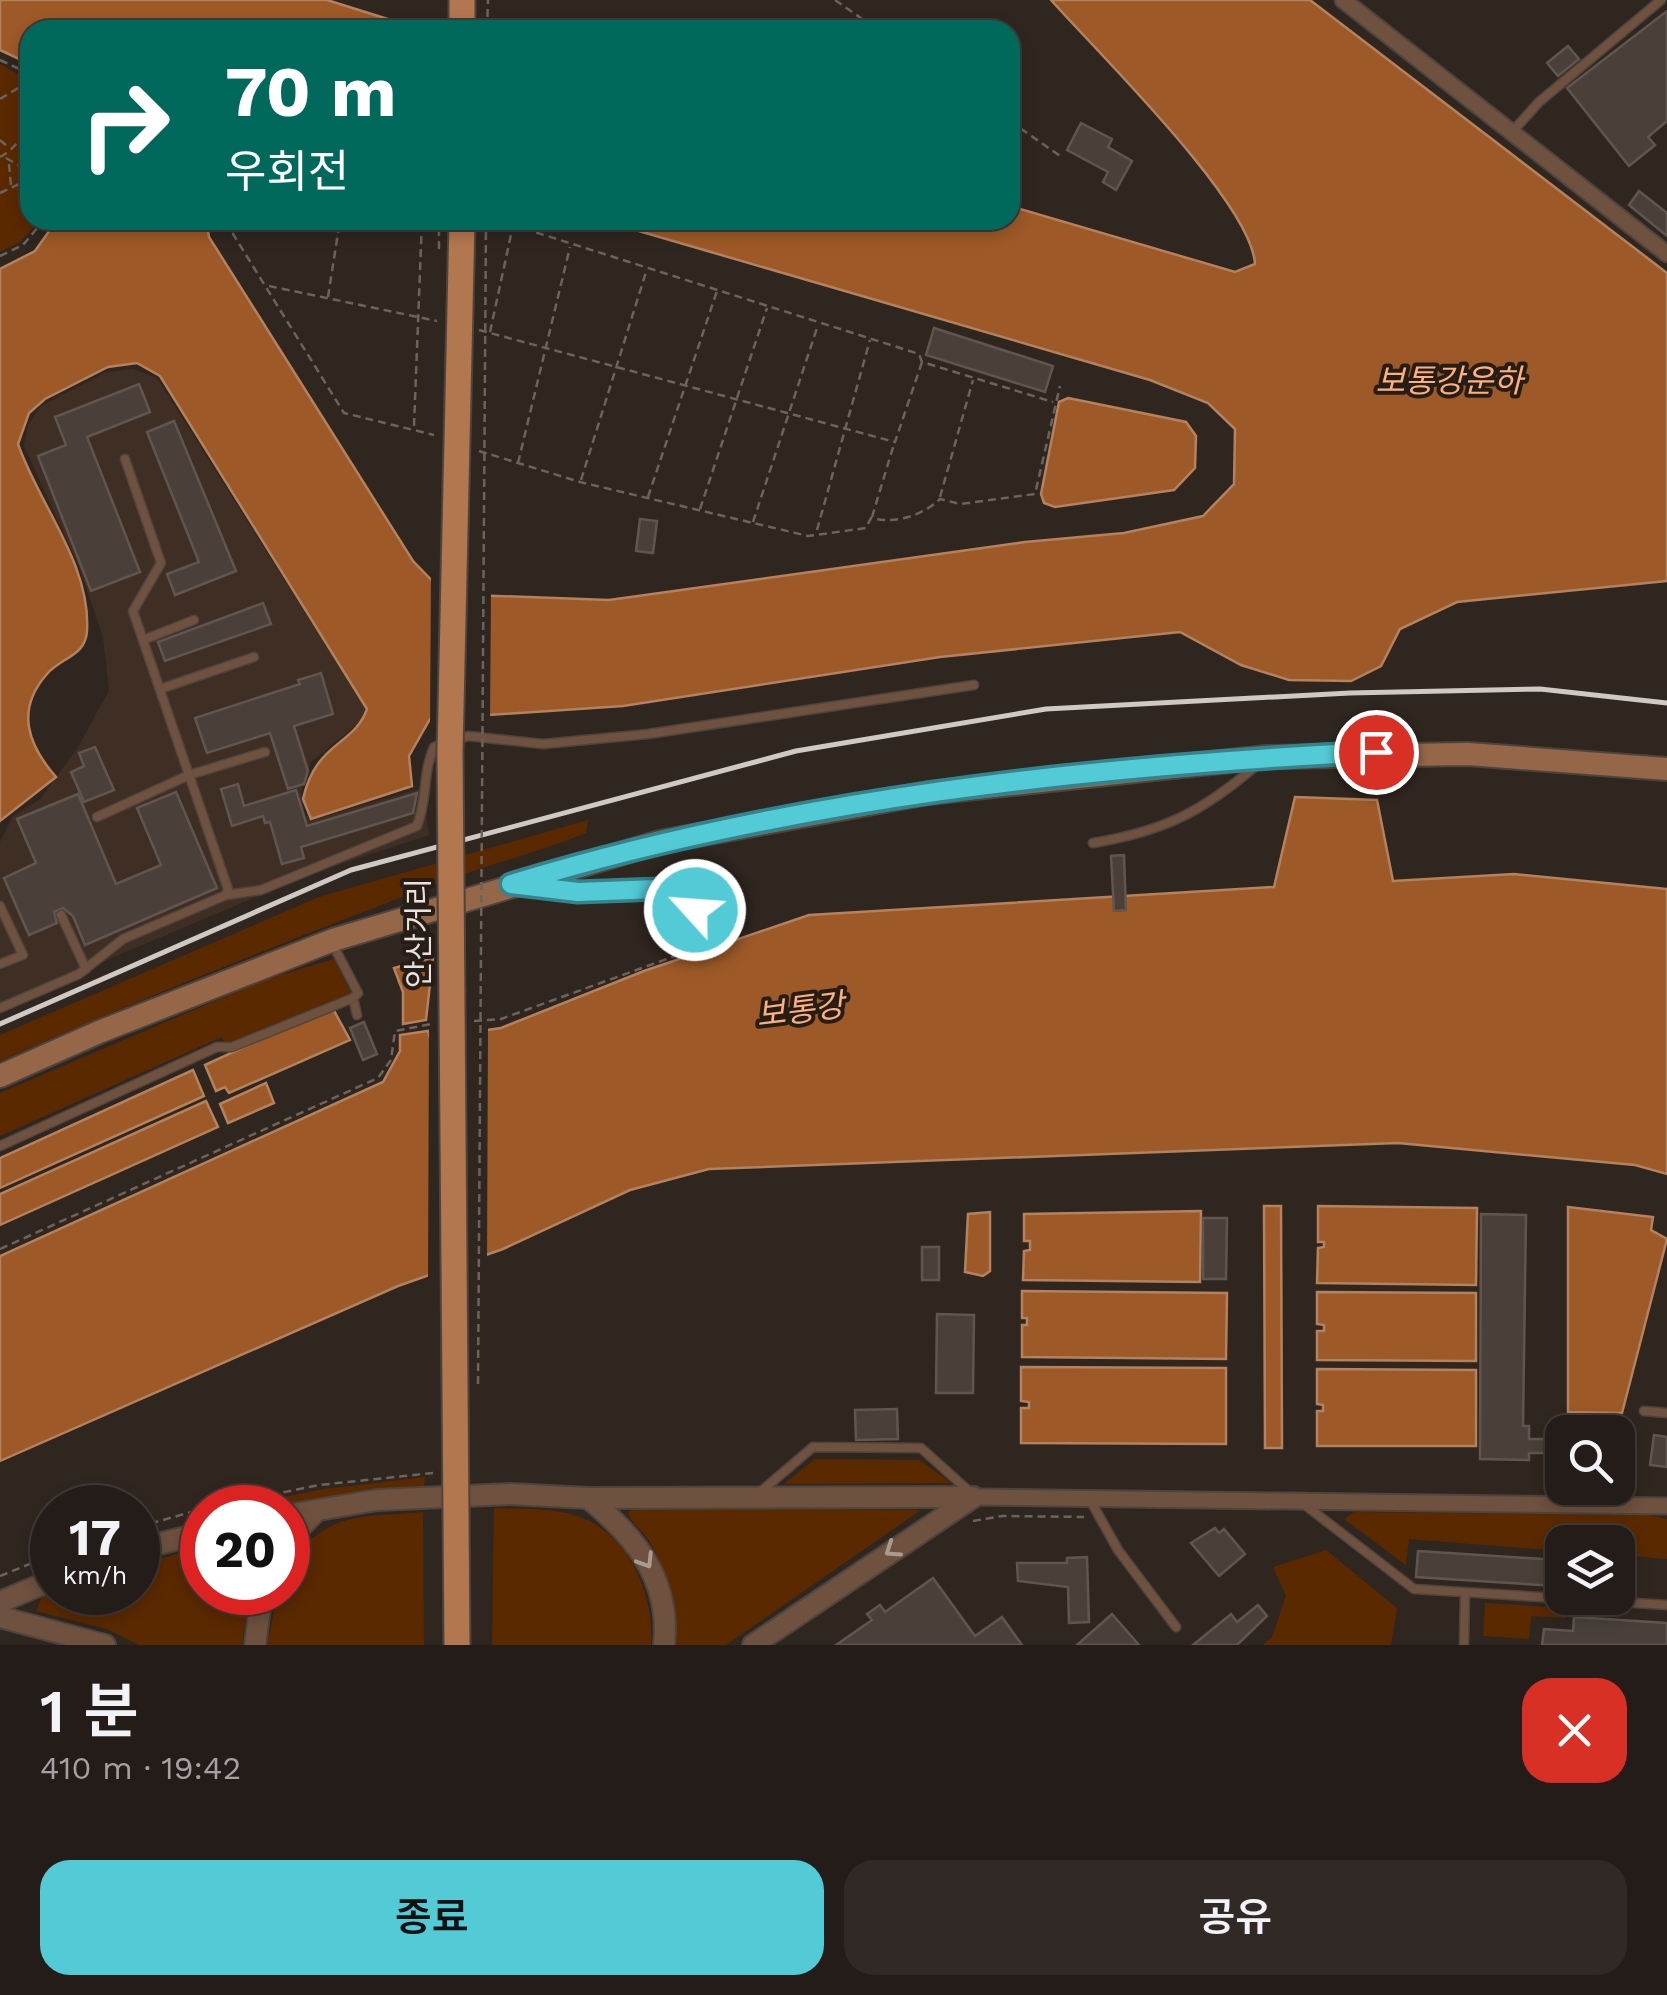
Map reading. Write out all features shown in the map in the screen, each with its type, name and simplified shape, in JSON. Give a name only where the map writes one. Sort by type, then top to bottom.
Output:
[{"type":"main road","name":"안산거리","points":[[457,1645],[450,751],[462,230]]},
{"type":"main road","points":[[0,1076],[200,990],[332,940],[660,842],[928,793],[1267,757],[1468,754],[1667,769]]},
{"type":"street","points":[[1343,0],[1360,5],[1667,254]]},
{"type":"street","points":[[310,1511],[416,1496],[510,1494],[588,1498],[973,1497],[1667,1506]]},
{"type":"street","points":[[753,1645],[973,1497]]},
{"type":"street","points":[[588,1498],[623,1526],[654,1571],[666,1622],[664,1645]]},
{"type":"street","points":[[310,1516],[316,1510]]},
{"type":"street","points":[[0,1602],[30,1589]]},
{"type":"street","points":[[255,1645],[259,1615]]},
{"type":"street","points":[[0,1617],[104,1645]]},
{"type":"lane","points":[[1513,131],[1539,102],[1661,0]]},
{"type":"lane","points":[[126,459],[160,563],[133,611],[228,889],[226,895]]},
{"type":"lane","points":[[142,640],[194,620]]},
{"type":"lane","points":[[160,689],[254,656]]},
{"type":"lane","points":[[0,1008],[86,969],[123,939],[226,895],[261,890],[417,826],[427,800],[424,770],[434,748],[468,736],[561,743],[974,685]]},
{"type":"lane","points":[[97,817],[189,776],[266,752]]},
{"type":"lane","points":[[1094,843],[1148,834],[1222,795],[1267,757]]},
{"type":"lane","points":[[511,884],[578,892],[658,889],[695,910]]},
{"type":"lane","points":[[0,906],[23,955],[0,964]]},
{"type":"lane","points":[[62,915],[86,969]]},
{"type":"lane","points":[[0,1146],[216,1047],[232,1047],[353,998],[358,992],[334,953],[332,940]]},
{"type":"lane","points":[[353,998],[358,1015]]},
{"type":"lane","points":[[1644,1411],[1667,1413]]},
{"type":"lane","points":[[757,1496],[813,1447],[920,1448],[964,1482],[973,1497]]},
{"type":"lane","points":[[1089,1498],[1097,1517],[1176,1628]]},
{"type":"lane","points":[[1299,1501],[1414,1589],[1667,1605]]},
{"type":"lane","points":[[1464,1645],[1465,1593]]},
{"type":"path","points":[[836,0],[864,20]]},
{"type":"path","points":[[0,100],[20,87]]},
{"type":"path","points":[[1020,129],[1063,158]]},
{"type":"path","points":[[0,140],[8,148]]},
{"type":"path","points":[[20,140],[2,156],[20,167]]},
{"type":"path","points":[[8,162],[11,187]]},
{"type":"path","points":[[0,193],[20,183]]},
{"type":"path","points":[[0,256],[23,245],[36,230]]},
{"type":"path","points":[[234,230],[344,413],[449,440]]},
{"type":"path","points":[[328,298],[338,230]]},
{"type":"path","points":[[414,428],[422,230]]},
{"type":"path","points":[[478,1388],[486,230]]},
{"type":"path","points":[[490,332],[512,230]]},
{"type":"path","points":[[466,446],[580,482],[808,536],[866,528],[922,362],[919,354],[528,230]]},
{"type":"path","points":[[518,464],[571,244]]},
{"type":"path","points":[[580,482],[647,269]]},
{"type":"path","points":[[267,286],[454,324]]},
{"type":"path","points":[[648,498],[717,291]]},
{"type":"path","points":[[700,510],[768,307]]},
{"type":"path","points":[[753,523],[818,323]]},
{"type":"path","points":[[472,328],[894,442]]},
{"type":"path","points":[[817,532],[870,339]]},
{"type":"path","points":[[922,362],[1054,402]]},
{"type":"path","points":[[871,518],[886,522],[926,511],[940,499],[973,378]]},
{"type":"path","points":[[940,499],[960,504],[1035,494],[1060,386]]},
{"type":"path","points":[[464,1022],[502,1019],[700,947]]},
{"type":"path","points":[[0,1249],[378,1078],[391,1060],[395,1032],[445,1024]]},
{"type":"path","points":[[971,1522],[1002,1516],[1097,1517]]},
{"type":"path","points":[[0,1576],[30,1564]]},
{"type":"shaded area","points":[[0,64],[20,75],[20,230],[31,230],[20,242],[0,252]]},
{"type":"shaded area","points":[[133,369],[157,378],[366,709],[359,723],[311,762],[301,793],[305,815],[312,820],[422,788],[429,835],[313,873],[0,1005],[0,842],[13,816],[40,799],[77,749],[109,690],[103,637],[79,567],[24,446],[28,425],[41,406],[106,372]]},
{"type":"shaded area","points":[[588,820],[586,833],[326,926],[0,1061],[0,1035],[319,897]]},
{"type":"shaded area","points":[[334,959],[351,993],[225,1044],[222,1037],[0,1136],[0,1093],[264,980]]},
{"type":"shaded area","points":[[815,1459],[920,1460],[951,1483],[784,1484]]},
{"type":"shaded area","points":[[425,1477],[424,1486],[310,1501],[310,1492]]},
{"type":"shaded area","points":[[635,1507],[921,1510],[726,1645],[674,1645],[672,1603],[665,1575],[654,1549],[629,1516],[628,1512]]},
{"type":"shaded area","points":[[494,1508],[564,1513],[603,1529],[628,1556],[637,1573],[649,1609],[651,1645],[492,1645]]},
{"type":"shaded area","points":[[423,1512],[424,1645],[267,1645],[273,1615],[310,1615],[310,1540],[337,1523],[366,1516]]},
{"type":"shaded area","points":[[1354,1512],[1649,1515],[1667,1519],[1667,1559],[1635,1556],[1635,1525],[1545,1525],[1545,1550],[1409,1539],[1406,1565],[1344,1519]]},
{"type":"shaded area","points":[[1326,1550],[1397,1608],[1391,1645],[1263,1645],[1272,1637],[1286,1596],[1273,1567]]},
{"type":"shaded area","points":[[180,1553],[180,1615],[247,1615],[242,1645],[139,1645],[107,1629],[52,1615],[160,1615],[160,1559]]},
{"type":"shaded area","points":[[1485,1603],[1545,1607],[1545,1615],[1565,1615],[1531,1616],[1529,1639],[1483,1636]]},
{"type":"water","points":[[0,0],[327,0],[391,20],[20,20],[20,59],[0,50]]},
{"type":"water","name":"보통강운하","points":[[1051,0],[1310,0],[1667,273],[1667,581],[1457,602],[1400,629],[1381,666],[1351,681],[1289,680],[1241,665],[1180,632],[940,657],[623,706],[430,719],[409,756],[412,786],[311,819],[303,799],[309,780],[326,755],[353,731],[367,709],[160,376],[137,363],[108,367],[45,399],[29,413],[18,444],[81,582],[87,631],[82,646],[52,669],[37,687],[28,714],[32,740],[56,777],[0,821],[0,269],[35,251],[50,230],[208,230],[413,561],[445,594],[609,600],[1025,542],[1124,533],[1203,516],[1234,484],[1235,429],[1208,403],[1150,380],[635,230],[1020,230],[1020,209],[1235,272],[1255,264],[1247,237],[1228,204],[1135,90]]},
{"type":"water","points":[[1068,398],[1186,422],[1196,436],[1195,468],[1174,490],[1055,507],[1044,503],[1041,494],[1059,402]]},
{"type":"water","name":"보통강","points":[[1295,797],[1377,800],[1393,881],[1514,874],[1667,889],[1667,1174],[1635,1165],[1398,1143],[709,1169],[630,1190],[503,1249],[398,1286],[0,1461],[0,1256],[383,1082],[400,1051],[400,1035],[428,1031],[430,1038],[501,1028],[644,971],[809,915],[1274,887]]},
{"type":"water","points":[[433,957],[426,1020],[403,1024],[403,992],[394,968]]},
{"type":"water","points":[[332,1007],[350,1040],[229,1093],[225,1087],[216,1091],[205,1065]]},
{"type":"water","points":[[193,1070],[204,1096],[0,1188],[0,1158]]},
{"type":"water","points":[[266,1083],[274,1103],[228,1123],[220,1104]]},
{"type":"water","points":[[206,1101],[218,1127],[0,1225],[0,1194]]},
{"type":"water","points":[[1264,1206],[1281,1206],[1282,1448],[1265,1448]]},
{"type":"water","points":[[1318,1206],[1477,1208],[1476,1285],[1317,1283],[1318,1248],[1324,1247],[1324,1242],[1318,1242]]},
{"type":"water","points":[[1568,1207],[1653,1217],[1651,1230],[1667,1239],[1622,1413],[1568,1412]]},
{"type":"water","points":[[1201,1211],[1200,1282],[1023,1280],[1024,1251],[1030,1250],[1030,1241],[1024,1241],[1024,1214]]},
{"type":"water","points":[[990,1212],[990,1271],[983,1276],[965,1272],[968,1214]]},
{"type":"water","points":[[1022,1291],[1227,1293],[1226,1359],[1022,1357],[1022,1325],[1027,1325],[1027,1318],[1022,1318]]},
{"type":"water","points":[[1317,1292],[1476,1293],[1476,1361],[1317,1360],[1317,1331],[1324,1331],[1324,1325],[1317,1324]]},
{"type":"water","points":[[1021,1367],[1226,1368],[1226,1444],[1021,1443],[1021,1408],[1029,1408],[1029,1402],[1021,1401]]},
{"type":"water","points":[[1317,1369],[1476,1370],[1476,1446],[1317,1446],[1317,1411],[1323,1411],[1323,1405],[1317,1404]]},
{"type":"pier","points":[[431,572],[447,589],[491,591],[490,723],[433,724],[430,728]]},
{"type":"pier","points":[[488,1025],[487,1261],[428,1284],[429,1026],[433,1033]]},
{"type":"building","points":[[1667,11],[1667,121],[1648,137],[1655,145],[1629,166],[1567,88]]},
{"type":"building","points":[[1568,46],[1579,59],[1558,76],[1547,63]]},
{"type":"building","points":[[1081,123],[1112,139],[1108,147],[1132,161],[1116,190],[1103,182],[1108,172],[1067,150]]},
{"type":"building","points":[[1639,191],[1667,213],[1667,236],[1629,205]]},
{"type":"building","points":[[934,328],[1053,366],[1045,392],[926,355]]},
{"type":"building","points":[[139,384],[150,412],[87,437],[140,572],[91,591],[38,456],[66,445],[55,417]]},
{"type":"building","points":[[174,421],[236,571],[175,595],[167,574],[199,562],[147,432]]},
{"type":"building","points":[[640,519],[657,521],[653,553],[636,551]]},
{"type":"building","points":[[263,603],[271,624],[165,661],[158,642]]},
{"type":"building","points":[[321,673],[333,714],[294,726],[308,771],[304,784],[288,789],[270,733],[207,753],[195,718],[300,684],[298,680]]},
{"type":"building","points":[[95,747],[114,790],[84,802],[71,772],[84,766],[79,753]]},
{"type":"building","points":[[238,784],[244,806],[296,790],[307,826],[417,793],[413,813],[301,847],[304,858],[282,864],[270,822],[265,823],[263,816],[232,826],[221,789]]},
{"type":"building","points":[[176,792],[217,888],[85,945],[73,916],[63,908],[54,912],[57,923],[29,935],[4,878],[36,863],[17,819],[78,794],[116,884],[161,865],[137,808]]},
{"type":"building","points":[[1124,855],[1126,910],[1114,911],[1111,856]]},
{"type":"building","points":[[364,1022],[377,1054],[363,1060],[350,1028]]},
{"type":"building","points":[[1481,1214],[1526,1215],[1523,1426],[1529,1426],[1529,1439],[1545,1439],[1545,1453],[1529,1453],[1529,1460],[1480,1459]]},
{"type":"building","points":[[1203,1218],[1227,1218],[1226,1279],[1203,1279]]},
{"type":"building","points":[[922,1247],[939,1247],[939,1280],[922,1280]]},
{"type":"building","points":[[937,1314],[974,1315],[973,1393],[936,1393]]},
{"type":"building","points":[[897,1409],[898,1439],[856,1440],[855,1410]]},
{"type":"building","points":[[1654,1435],[1667,1437],[1667,1467],[1650,1465]]},
{"type":"building","points":[[1215,1528],[1219,1533],[1224,1529],[1245,1554],[1219,1576],[1191,1543]]},
{"type":"building","points":[[1418,1551],[1545,1559],[1545,1585],[1416,1577]]},
{"type":"building","points":[[1087,1557],[1089,1622],[1069,1623],[1068,1587],[1018,1581],[1017,1563],[1067,1563],[1067,1558]]},
{"type":"building","points":[[933,1578],[975,1636],[1002,1617],[1022,1645],[836,1645],[872,1620],[867,1614],[880,1605],[885,1612]]},
{"type":"building","points":[[1258,1605],[1267,1616],[1237,1645],[1193,1645],[1231,1614],[1237,1622]]},
{"type":"building","points":[[1112,1614],[1139,1645],[1077,1645]]},
{"type":"building","points":[[1574,1617],[1667,1623],[1667,1645],[1542,1645],[1544,1629],[1573,1631]]},
{"type":"railway","points":[[0,1024],[351,870],[796,751],[1046,709],[1350,693],[1540,689],[1667,703]]},
{"type":"route","points":[[695,910],[658,889],[578,892],[511,884],[660,842],[928,793],[1267,757],[1376,752]]}]
